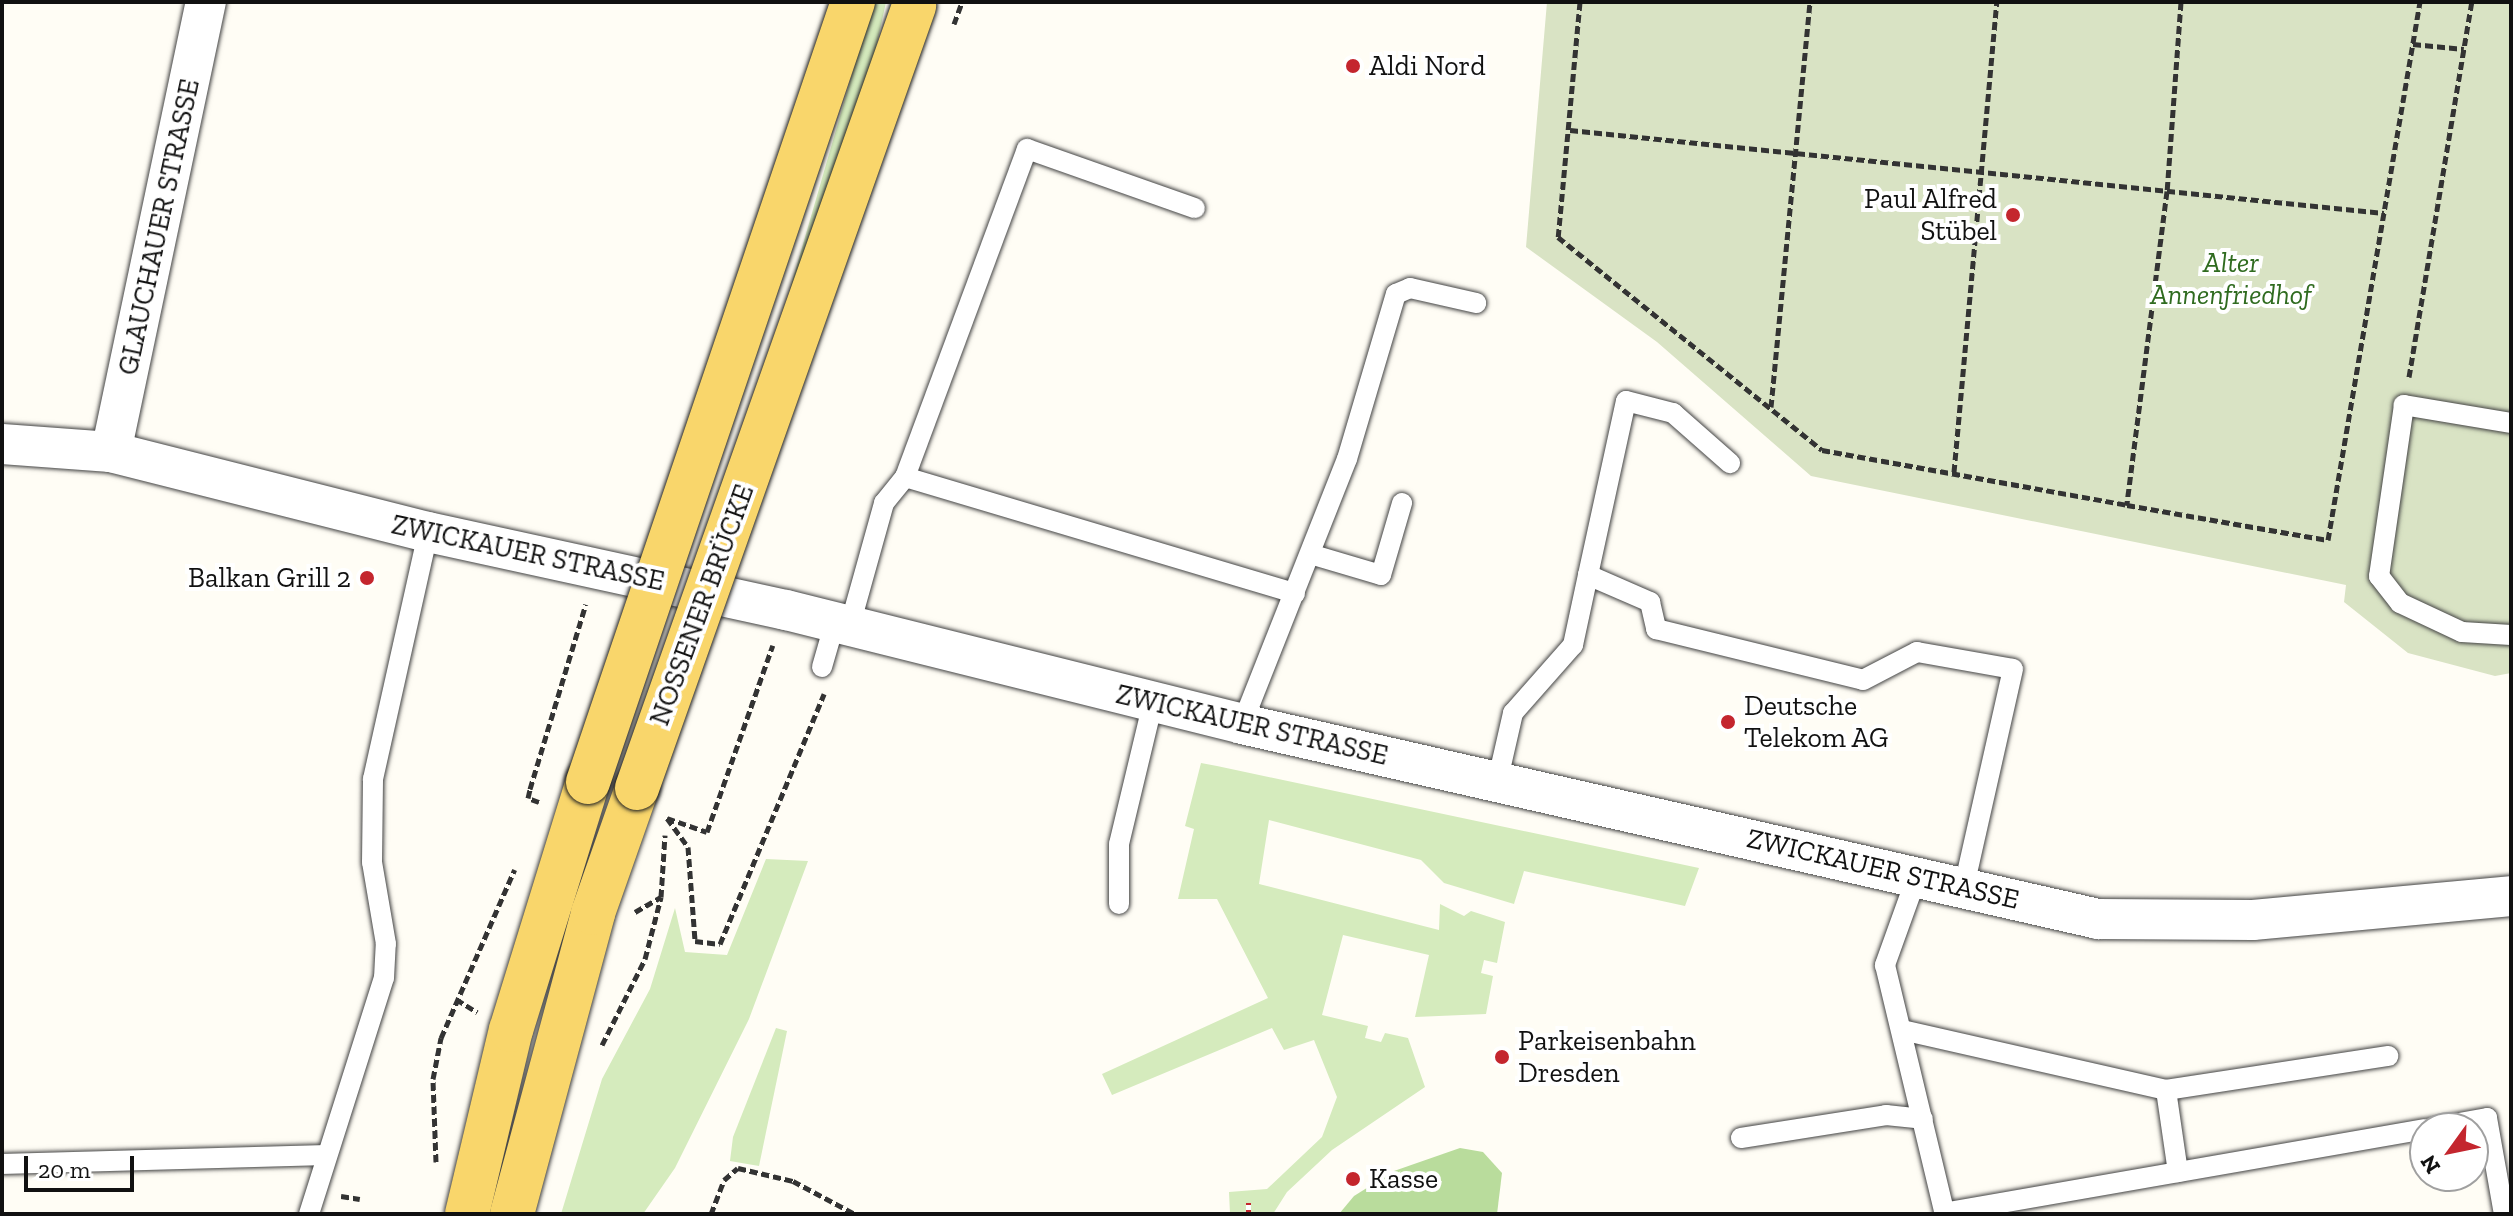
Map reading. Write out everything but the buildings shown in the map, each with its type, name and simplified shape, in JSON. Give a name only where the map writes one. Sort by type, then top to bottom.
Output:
[{"type":"main road","name":"NOSSENER BRÜCKE","points":[[467,1214],[511,1030],[588,782],[853,2]]},
{"type":"main road","name":"NOSSENER BRÜCKE","points":[[512,1214],[593,913],[658,803],[915,2]]},
{"type":"street","name":"GLAUCHAUER STRASSE","points":[[111,452],[206,2]]},
{"type":"street","name":"ZWICKAUER STRASSE","points":[[2,444],[111,452],[428,532],[786,610],[1242,724],[2098,919],[2253,920],[2511,896]]},
{"type":"lane","points":[[826,674],[884,503],[905,477],[1027,149],[1195,208]]},
{"type":"lane","points":[[1242,724],[1347,459],[1396,294],[1410,288],[1476,303]]},
{"type":"lane","points":[[1497,783],[1513,713],[1573,645],[1626,401],[1673,413],[1730,463]]},
{"type":"lane","points":[[2511,423],[2404,405],[2379,576],[2400,603],[2462,632],[2511,635]]},
{"type":"lane","points":[[905,477],[1295,593]]},
{"type":"lane","points":[[1310,554],[1381,575],[1402,503]]},
{"type":"lane","points":[[309,1214],[326,1155],[364,1053],[384,978],[386,944],[372,862],[373,779],[428,532]]},
{"type":"lane","points":[[1588,575],[1650,602],[1656,629],[1863,680],[1917,652],[2013,669],[1964,887]]},
{"type":"lane","points":[[1119,904],[1119,844],[1153,702]]},
{"type":"lane","points":[[1917,876],[1885,965],[1944,1214],[2409,1132]]},
{"type":"lane","points":[[1902,1030],[2166,1090],[2388,1056]]},
{"type":"lane","points":[[2166,1090],[2178,1172]]},
{"type":"lane","points":[[1741,1138],[1886,1115],[1923,1119]]},
{"type":"lane","points":[[2489,1129],[2504,1214]]},
{"type":"lane","points":[[2,1164],[326,1155]]},
{"type":"path","points":[[1580,2],[1558,237],[1822,450],[2328,540],[2420,2]]},
{"type":"path","points":[[1771,408],[1810,2]]},
{"type":"path","points":[[1954,472],[1997,2]]},
{"type":"path","points":[[2127,505],[2167,191],[2181,2]]},
{"type":"path","points":[[2404,405],[2472,2]]},
{"type":"path","points":[[2413,44],[2464,49]]},
{"type":"path","points":[[1570,130],[2384,213]]},
{"type":"path","points":[[658,803],[707,832],[786,610]]},
{"type":"path","points":[[540,802],[528,798],[530,789],[576,647]]},
{"type":"path","points":[[658,803],[688,847],[695,941],[720,944],[826,674]]},
{"type":"path","points":[[535,817],[545,790]]},
{"type":"path","points":[[597,1055],[645,959],[661,897],[658,803]]},
{"type":"path","points":[[437,1172],[433,1079],[441,1038],[519,860]]},
{"type":"path","points":[[631,914],[661,897]]},
{"type":"path","points":[[456,999],[478,1013]]},
{"type":"path","points":[[711,1214],[724,1180],[738,1168],[793,1181],[855,1214]]},
{"type":"path","points":[[349,1197],[360,1199]]},
{"type":"green space","points":[[873,2],[886,2],[874,57],[786,303]]},
{"type":"green space","name":"Alter Annenfriedhof","points":[[1547,2],[2511,2],[2511,673],[2495,676],[2408,653],[2344,602],[2346,585],[1811,476],[1657,342],[1526,247]]},
{"type":"green space","points":[[1201,763],[1699,868],[1685,906],[1524,871],[1514,904],[1444,883],[1421,860],[1269,820],[1259,884],[1439,930],[1440,904],[1464,916],[1471,911],[1505,922],[1497,963],[1484,960],[1481,973],[1493,976],[1486,1014],[1415,1017],[1429,955],[1343,935],[1322,1015],[1368,1026],[1365,1038],[1381,1042],[1385,1033],[1408,1038],[1425,1087],[1332,1150],[1287,1192],[1273,1214],[1230,1214],[1229,1192],[1267,1189],[1322,1137],[1337,1097],[1314,1040],[1284,1050],[1272,1028],[1112,1095],[1102,1074],[1268,998],[1217,899],[1178,899],[1194,829],[1185,826]]},
{"type":"green space","points":[[766,859],[808,861],[749,1019],[675,1168],[643,1214],[561,1214],[602,1079],[650,989],[675,908],[685,952],[727,955]]},
{"type":"green space","points":[[776,1028],[787,1031],[759,1166],[730,1161],[733,1137]]},
{"type":"green space","points":[[1460,1148],[1483,1152],[1502,1173],[1497,1214],[1339,1214],[1354,1196],[1394,1171]]},
{"type":"railway","points":[[1246,1207],[1251,1207]]},
{"type":"place","name":"Aldi Nord","points":[[1353,66]]},
{"type":"place","name":"Paul Alfred Stübel","points":[[2013,215]]},
{"type":"place","name":"Balkan Grill 2","points":[[367,578]]},
{"type":"place","name":"Deutsche Telekom AG","points":[[1728,722]]},
{"type":"place","name":"Parkeisenbahn Dresden","points":[[1502,1057]]},
{"type":"place","name":"Kasse","points":[[1353,1179]]}]
